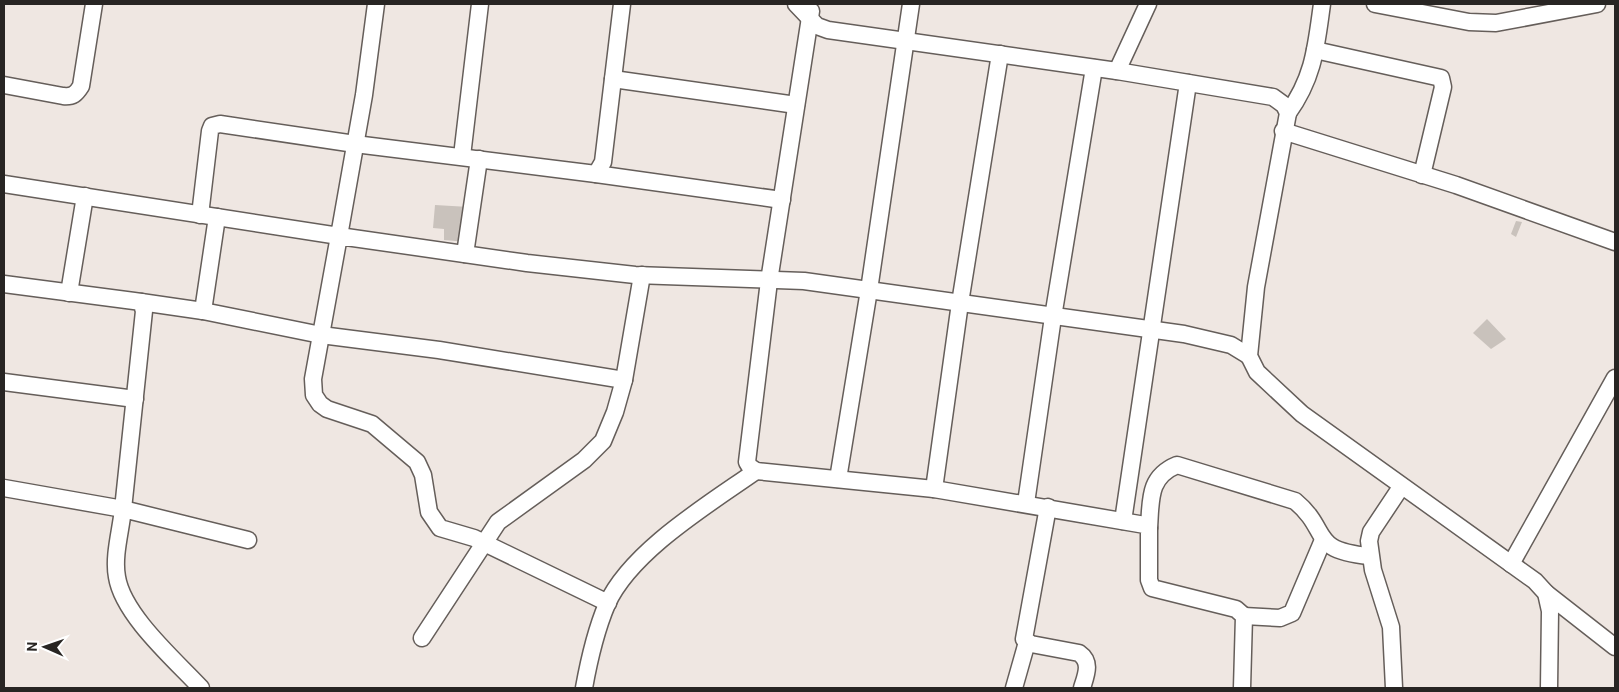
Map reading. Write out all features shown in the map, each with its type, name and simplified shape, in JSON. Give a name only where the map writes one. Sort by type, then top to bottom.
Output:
[{"type":"street","points":[[4,85],[63,96],[76,94],[81,86],[94,4]]},
{"type":"street","points":[[376,4],[355,144],[312,388],[320,404],[327,409],[372,424],[383,431],[421,467],[429,512],[434,522],[447,531],[474,538],[608,604]]},
{"type":"street","points":[[462,156],[480,4]]},
{"type":"street","points":[[596,174],[603,162],[622,4]]},
{"type":"street","points":[[796,4],[811,11],[817,26],[828,30],[905,39],[1117,71],[1272,98],[1284,105],[1288,113]]},
{"type":"street","points":[[838,479],[869,290],[910,4]]},
{"type":"street","points":[[1117,71],[1148,4]]},
{"type":"street","points":[[1322,4],[1315,50],[1302,93],[1288,113],[1283,131],[1256,287],[1249,356],[1257,372],[1302,414],[1401,487],[1535,581],[1546,593],[1615,648]]},
{"type":"street","points":[[1375,4],[1469,22],[1496,23],[1597,4]]},
{"type":"street","points":[[811,11],[769,281],[747,462],[750,467],[756,471],[934,489],[1026,503],[1145,525],[1149,528]]},
{"type":"street","points":[[1315,50],[1441,78],[1443,87],[1422,175]]},
{"type":"street","points":[[934,489],[960,303],[1000,54]]},
{"type":"street","points":[[1026,503],[1053,317],[1094,68]]},
{"type":"street","points":[[613,79],[796,105]]},
{"type":"street","points":[[1123,521],[1188,83]]},
{"type":"street","points":[[200,214],[212,126],[220,124],[355,144],[479,158],[782,200]]},
{"type":"street","points":[[1283,131],[1422,175],[1615,242]]},
{"type":"street","points":[[465,254],[479,158]]},
{"type":"street","points":[[4,184],[465,254],[642,275],[804,282],[869,290],[1211,339],[1230,345],[1249,356]]},
{"type":"street","points":[[69,293],[85,196]]},
{"type":"street","points":[[203,311],[217,217]]},
{"type":"street","points":[[422,638],[498,522],[584,460],[603,441],[615,412],[624,380],[642,275]]},
{"type":"street","points":[[4,284],[203,311],[321,335],[439,350],[624,380]]},
{"type":"street","points":[[141,302],[144,318],[116,562],[117,578],[132,613],[201,688]]},
{"type":"street","points":[[1511,564],[1615,378]]},
{"type":"street","points":[[4,382],[135,399]]},
{"type":"street","points":[[1323,540],[1292,614],[1280,618],[1244,616],[1236,609],[1152,588],[1149,580],[1149,528],[1152,489],[1158,478],[1167,469],[1177,465],[1295,501],[1305,510],[1323,540],[1333,549],[1347,554],[1369,556]]},
{"type":"street","points":[[584,688],[590,656],[608,604],[624,579],[654,546],[695,513],[756,471]]},
{"type":"street","points":[[1394,688],[1391,627],[1369,556],[1371,532],[1401,487]]},
{"type":"street","points":[[4,488],[123,509],[248,540]]},
{"type":"street","points":[[1014,688],[1027,642],[1025,630],[1048,508]]},
{"type":"street","points":[[1546,593],[1550,611],[1550,688]]},
{"type":"street","points":[[1242,688],[1244,616]]},
{"type":"street","points":[[1027,642],[1084,656],[1088,669],[1082,688]]},
{"type":"building","points":[[435,205],[469,207],[467,242],[444,240],[444,229],[433,228]]},
{"type":"building","points":[[1516,221],[1522,222],[1516,237],[1511,234]]},
{"type":"building","points":[[1487,319],[1506,339],[1491,349],[1473,333]]}]
